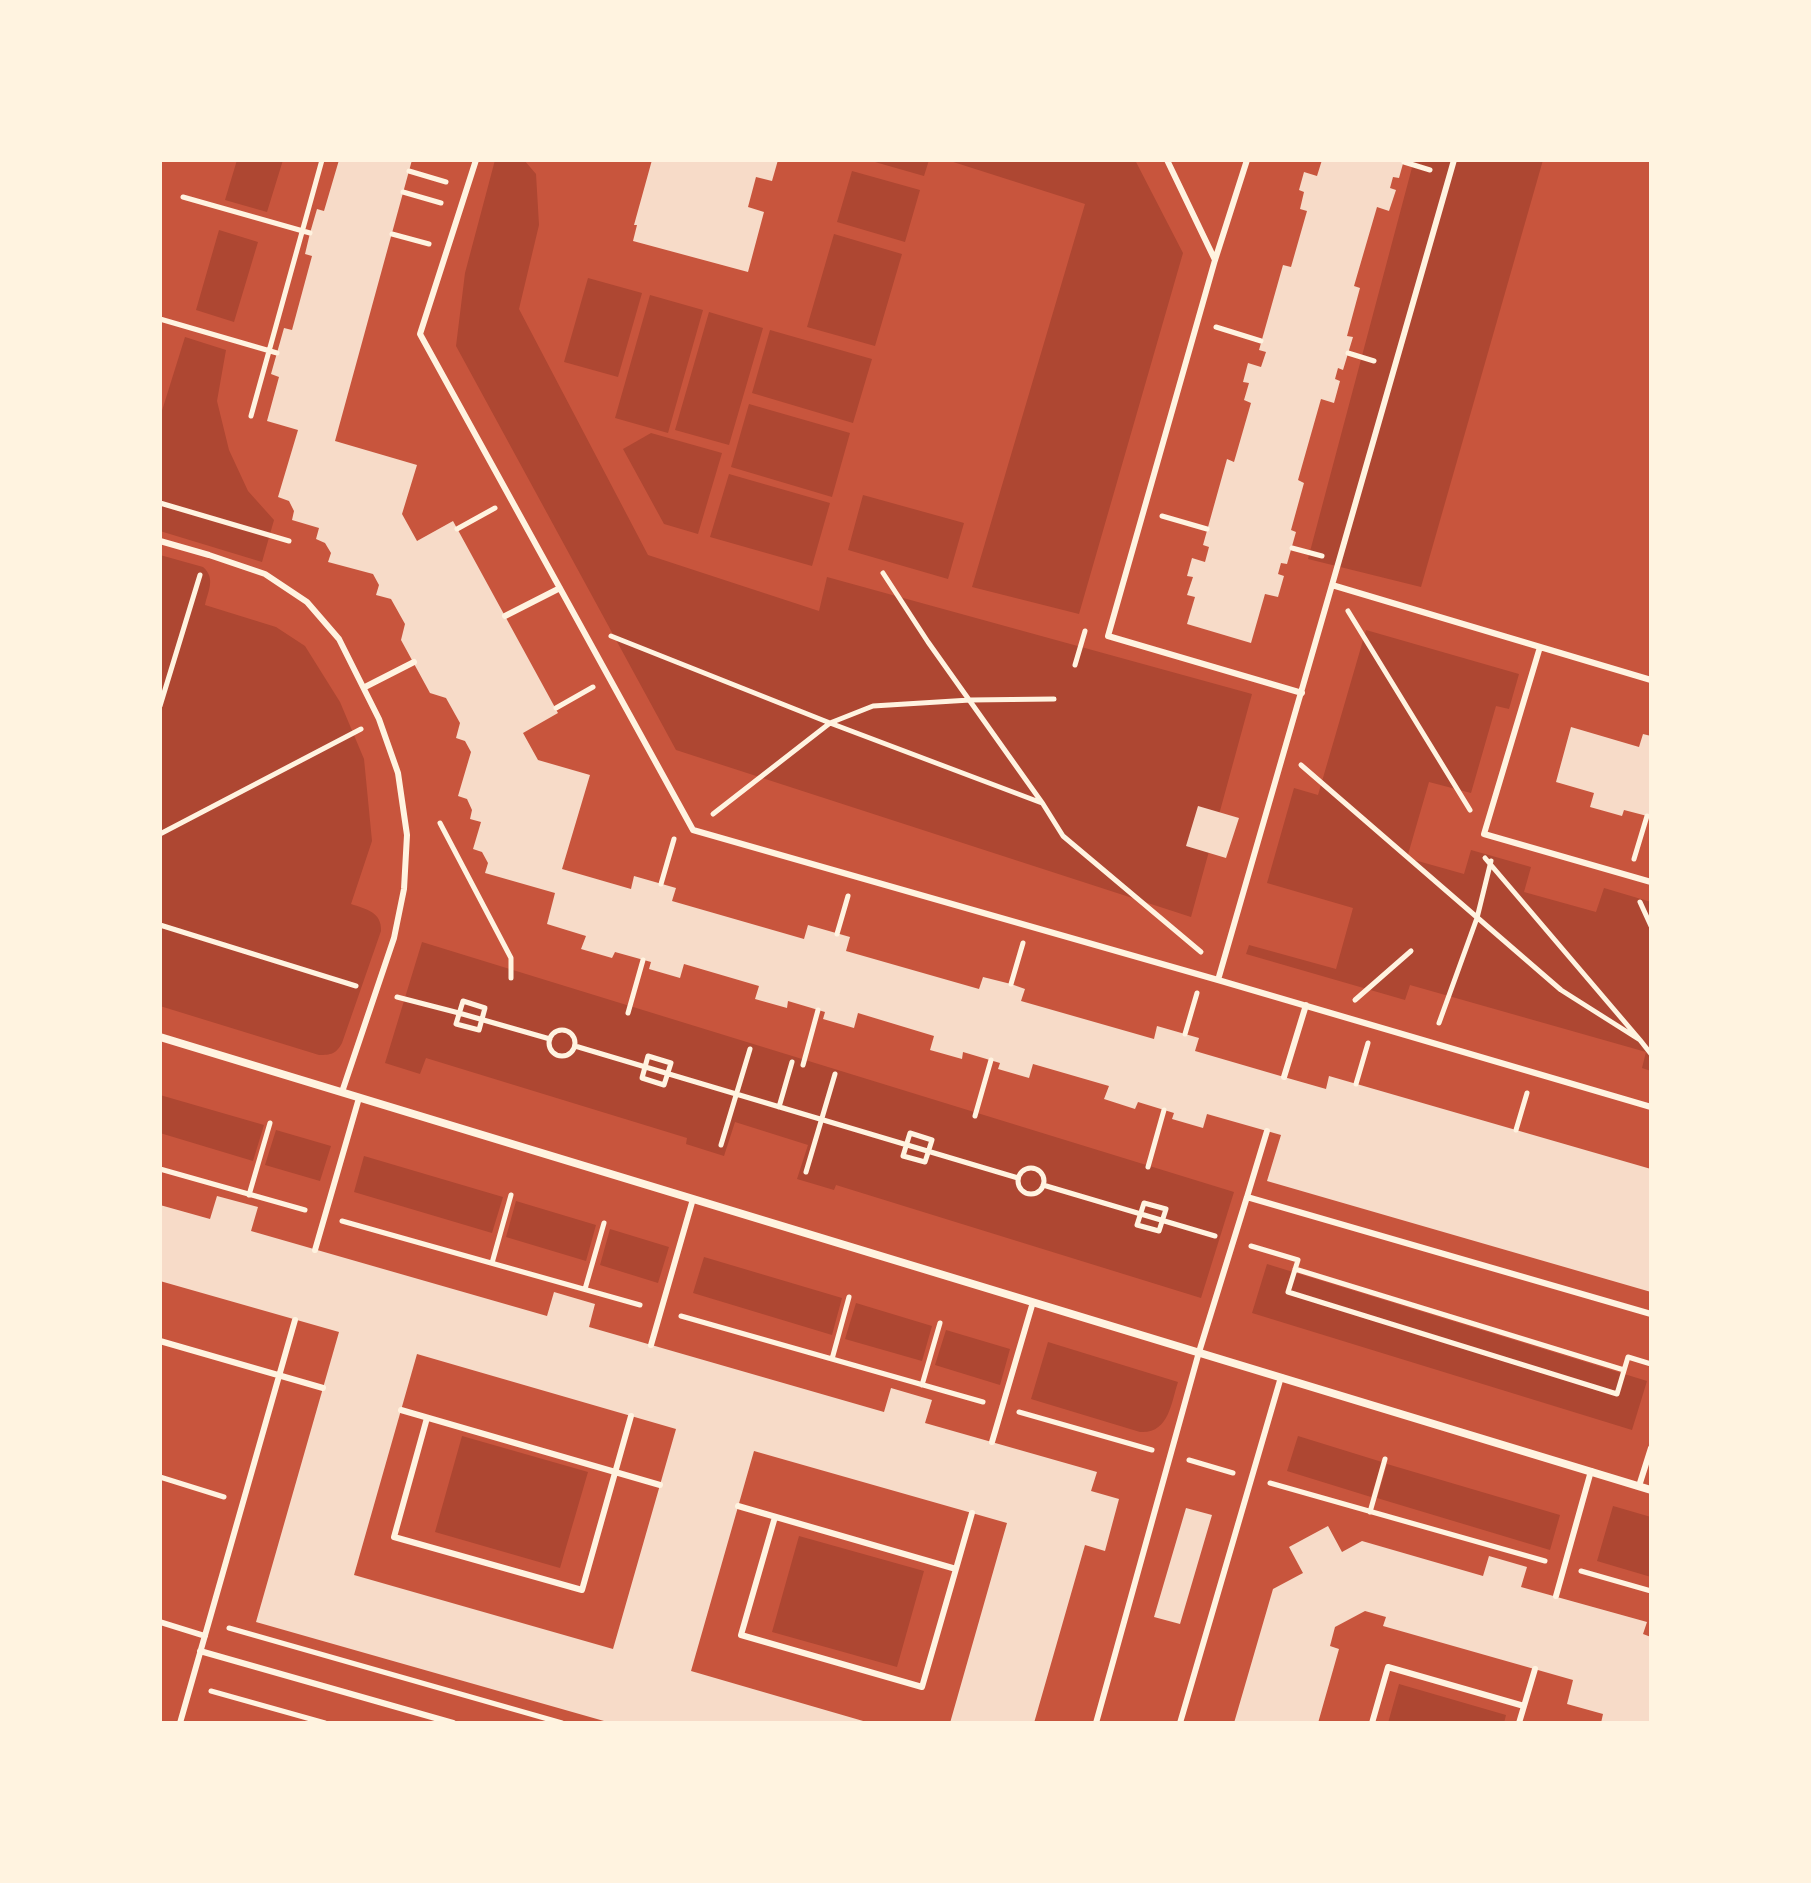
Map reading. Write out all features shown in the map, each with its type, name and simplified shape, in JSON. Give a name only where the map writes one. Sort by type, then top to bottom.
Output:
[{"type":"street","points":[[160,1037],[1651,1490]]},
{"type":"lane","points":[[476,160],[420,334],[693,830],[1651,1107]]},
{"type":"lane","points":[[1167,160],[1215,260]]},
{"type":"lane","points":[[1247,160],[1215,260],[1108,636],[1302,693]]},
{"type":"lane","points":[[1218,980],[1454,160]]},
{"type":"lane","points":[[160,541],[265,574],[307,602],[339,639],[365,687],[398,773],[407,835],[404,889],[394,938],[342,1092]]},
{"type":"lane","points":[[1332,585],[1651,680]]},
{"type":"lane","points":[[505,616],[560,588]]},
{"type":"lane","points":[[1540,647],[1484,834],[1651,882]]},
{"type":"lane","points":[[365,687],[414,662]]},
{"type":"lane","points":[[1284,1077],[1306,1005]]},
{"type":"lane","points":[[315,1250],[359,1098]]},
{"type":"lane","points":[[1096,1723],[1199,1352],[1267,1131]]},
{"type":"lane","points":[[1247,1197],[1651,1314]]},
{"type":"lane","points":[[651,1345],[693,1199]]},
{"type":"lane","points":[[992,1442],[1033,1302]]},
{"type":"lane","points":[[180,1723],[295,1320]]},
{"type":"lane","points":[[160,1341],[323,1388]]},
{"type":"lane","points":[[1180,1723],[1281,1377]]},
{"type":"lane","points":[[401,1410],[660,1485]]},
{"type":"lane","points":[[427,1418],[394,1537],[582,1590],[631,1416]]},
{"type":"lane","points":[[1639,1486],[1651,1448]]},
{"type":"lane","points":[[1556,1596],[1591,1471]]},
{"type":"lane","points":[[738,1506],[956,1569]]},
{"type":"lane","points":[[775,1517],[741,1635],[922,1687],[972,1513]]},
{"type":"lane","points":[[160,1622],[205,1636]]},
{"type":"lane","points":[[200,1651],[453,1723]]},
{"type":"lane","points":[[1372,1723],[1388,1667],[1524,1706]]},
{"type":"lane","points":[[1519,1723],[1535,1669]]},
{"type":"path","points":[[251,416],[322,160]]},
{"type":"path","points":[[409,171],[467,188]]},
{"type":"path","points":[[403,192],[461,209]]},
{"type":"path","points":[[183,197],[310,233]]},
{"type":"path","points":[[392,234],[447,250]]},
{"type":"path","points":[[160,319],[277,353]]},
{"type":"path","points":[[1197,322],[1261,341]]},
{"type":"path","points":[[457,529],[511,499]]},
{"type":"path","points":[[160,503],[289,541]]},
{"type":"path","points":[[1144,511],[1207,529]]},
{"type":"path","points":[[883,573],[1063,836],[1221,969]]},
{"type":"path","points":[[160,706],[200,574]]},
{"type":"path","points":[[1332,585],[1484,834],[1479,850],[1651,1054]]},
{"type":"path","points":[[579,624],[1043,804]]},
{"type":"path","points":[[1075,665],[1086,630]]},
{"type":"path","points":[[556,708],[609,678]]},
{"type":"path","points":[[693,830],[830,723],[873,706],[1054,699]]},
{"type":"path","points":[[160,834],[379,719]]},
{"type":"path","points":[[1285,750],[1561,990],[1640,1040]]},
{"type":"path","points":[[1629,876],[1647,816]]},
{"type":"path","points":[[440,823],[511,958],[511,978]]},
{"type":"path","points":[[661,884],[678,826]]},
{"type":"path","points":[[1431,1042],[1477,918],[1496,837]]},
{"type":"path","points":[[837,934],[854,876]]},
{"type":"path","points":[[1011,984],[1028,925]]},
{"type":"path","points":[[1339,1015],[1411,951]]},
{"type":"path","points":[[628,1013],[643,960]]},
{"type":"path","points":[[1185,1034],[1203,975]]},
{"type":"path","points":[[463,1001],[485,1008],[479,1030],[456,1024],[463,1001]]},
{"type":"path","points":[[803,1065],[818,1010]]},
{"type":"path","points":[[1356,1084],[1373,1025]]},
{"type":"path","points":[[559,1030],[569,1031],[575,1039],[575,1046],[571,1053],[556,1054],[550,1047],[551,1037],[559,1030]]},
{"type":"path","points":[[575,1046],[1018,1178]]},
{"type":"path","points":[[721,1145],[750,1049]]},
{"type":"path","points":[[648,1056],[671,1063],[664,1085],[642,1078],[645,1068],[648,1056]]},
{"type":"path","points":[[975,1116],[991,1060]]},
{"type":"path","points":[[779,1107],[792,1062]]},
{"type":"path","points":[[1516,1130],[1533,1072]]},
{"type":"path","points":[[806,1172],[835,1074]]},
{"type":"path","points":[[1148,1167],[1164,1110]]},
{"type":"path","points":[[249,1195],[270,1123]]},
{"type":"path","points":[[910,1133],[932,1140],[925,1162],[903,1156],[906,1145],[910,1133]]},
{"type":"path","points":[[1032,1168],[1041,1173],[1043,1185],[1039,1192],[1024,1193],[1018,1185],[1018,1178],[1022,1171],[1032,1168]]},
{"type":"path","points":[[160,1169],[1651,1591]]},
{"type":"path","points":[[1043,1185],[1298,1260],[1288,1292],[1617,1394],[1628,1357],[1651,1364]]},
{"type":"path","points":[[492,1263],[511,1195]]},
{"type":"path","points":[[1144,1203],[1166,1209],[1159,1231],[1137,1225],[1140,1213],[1144,1203]]},
{"type":"path","points":[[585,1289],[604,1223]]},
{"type":"path","points":[[1295,1269],[1624,1370]]},
{"type":"path","points":[[832,1359],[849,1297]]},
{"type":"path","points":[[922,1385],[940,1323]]},
{"type":"path","points":[[1370,1512],[1385,1459]]},
{"type":"path","points":[[160,1477],[243,1503]]},
{"type":"path","points":[[209,1622],[562,1723]]},
{"type":"path","points":[[191,1685],[325,1723]]},
{"type":"shaded area","points":[[237,160],[283,160],[267,212],[225,200]]},
{"type":"shaded area","points":[[495,160],[524,160],[536,174],[539,225],[519,309],[648,555],[819,611],[827,577],[1252,694],[1191,917],[676,750],[456,346],[465,273]]},
{"type":"shaded area","points":[[868,160],[929,160],[924,176]]},
{"type":"shaded area","points":[[947,160],[1135,160],[1183,253],[1079,614],[972,587],[1085,204]]},
{"type":"shaded area","points":[[1414,160],[1543,160],[1421,587],[1308,559]]},
{"type":"shaded area","points":[[852,171],[920,190],[905,242],[837,222]]},
{"type":"shaded area","points":[[219,230],[258,242],[234,322],[196,310]]},
{"type":"shaded area","points":[[834,234],[902,254],[875,346],[807,327]]},
{"type":"shaded area","points":[[588,278],[642,293],[618,377],[564,362]]},
{"type":"shaded area","points":[[650,295],[703,310],[668,433],[615,418]]},
{"type":"shaded area","points":[[709,312],[763,328],[729,445],[675,430]]},
{"type":"shaded area","points":[[770,330],[872,359],[853,423],[752,393]]},
{"type":"shaded area","points":[[185,337],[226,350],[217,401],[229,450],[248,491],[274,520],[262,562],[160,531],[160,417]]},
{"type":"shaded area","points":[[749,404],[850,433],[832,497],[731,467]]},
{"type":"shaded area","points":[[651,433],[722,453],[698,534],[664,524],[623,449]]},
{"type":"shaded area","points":[[729,474],[830,503],[812,566],[710,537]]},
{"type":"shaded area","points":[[863,495],[964,523],[948,579],[848,550]]},
{"type":"shaded area","points":[[160,555],[203,567],[207,571],[210,585],[205,605],[276,627],[305,646],[340,702],[364,759],[372,841],[351,904],[376,915],[381,931],[342,1043],[338,1050],[330,1054],[319,1055],[160,1006]]},
{"type":"shaded area","points":[[1366,630],[1519,674],[1509,709],[1496,706],[1471,793],[1429,782],[1407,858],[1464,874],[1471,850],[1531,867],[1524,892],[1596,912],[1604,888],[1651,902],[1651,1071],[1642,1068],[1646,1052],[1410,985],[1405,1000],[1246,954],[1249,945],[1336,969],[1353,908],[1267,883],[1294,788],[1318,795]]},
{"type":"shaded area","points":[[422,942],[1234,1192],[1201,1298],[836,1185],[834,1190],[797,1179],[808,1145],[735,1122],[724,1156],[686,1144],[687,1138],[426,1058],[420,1074],[385,1063]]},
{"type":"shaded area","points":[[160,1095],[264,1125],[253,1161],[160,1133]]},
{"type":"shaded area","points":[[276,1130],[331,1146],[320,1181],[265,1165]]},
{"type":"shaded area","points":[[364,1156],[503,1197],[492,1233],[354,1192]]},
{"type":"shaded area","points":[[516,1201],[596,1225],[586,1261],[506,1237]]},
{"type":"shaded area","points":[[610,1229],[669,1247],[658,1283],[600,1265]]},
{"type":"shaded area","points":[[704,1257],[842,1298],[832,1335],[693,1293]]},
{"type":"shaded area","points":[[1267,1264],[1647,1381],[1632,1430],[1252,1313]]},
{"type":"shaded area","points":[[856,1303],[932,1326],[922,1361],[845,1339]]},
{"type":"shaded area","points":[[946,1330],[1010,1349],[1000,1385],[935,1365]]},
{"type":"shaded area","points":[[1048,1342],[1178,1382],[1163,1423],[1150,1431],[1140,1432],[1031,1399]]},
{"type":"shaded area","points":[[462,1436],[588,1472],[560,1568],[435,1532]]},
{"type":"shaded area","points":[[1298,1436],[1382,1462],[1371,1497],[1287,1471]]},
{"type":"shaded area","points":[[1387,1464],[1560,1515],[1550,1550],[1377,1498]]},
{"type":"shaded area","points":[[1613,1506],[1651,1517],[1651,1577],[1597,1561]]},
{"type":"shaded area","points":[[799,1536],[924,1571],[897,1667],[772,1632]]},
{"type":"shaded area","points":[[1399,1684],[1506,1715],[1504,1723],[1388,1723]]},
{"type":"building","points":[[339,160],[412,160],[335,441],[417,465],[402,514],[417,541],[453,521],[558,713],[523,733],[538,760],[590,775],[562,869],[631,889],[634,876],[676,888],[672,901],[804,939],[808,925],[850,937],[846,951],[979,989],[983,977],[1011,984],[1025,989],[1021,1001],[1154,1039],[1157,1026],[1199,1038],[1195,1051],[1284,1077],[1326,1089],[1329,1076],[1651,1169],[1651,1292],[1267,1181],[1281,1135],[1207,1114],[1203,1128],[1172,1119],[1174,1113],[1138,1102],[1135,1109],[1104,1099],[1109,1086],[1033,1064],[1029,1078],[998,1069],[1000,1063],[963,1052],[962,1059],[930,1050],[934,1036],[858,1013],[854,1028],[823,1019],[825,1012],[788,1001],[787,1008],[755,999],[759,986],[684,964],[680,978],[649,969],[651,962],[615,952],[612,958],[581,949],[586,936],[547,924],[555,893],[485,873],[488,863],[482,852],[473,849],[481,822],[470,819],[472,810],[467,799],[458,796],[471,752],[465,741],[456,738],[460,723],[446,698],[430,693],[401,640],[405,624],[391,599],[376,595],[379,585],[373,574],[328,562],[331,553],[325,543],[316,539],[319,528],[292,520],[294,511],[289,501],[278,497],[298,430],[267,421],[279,377],[271,374],[284,328],[292,330],[312,256],[305,254],[310,233],[317,209],[324,211]]},
{"type":"building","points":[[652,160],[778,160],[772,181],[756,177],[748,207],[764,212],[748,272],[633,241],[637,225],[634,225]]},
{"type":"building","points":[[1322,160],[1404,160],[1399,178],[1393,177],[1390,188],[1396,190],[1389,211],[1377,207],[1354,286],[1360,288],[1347,336],[1353,337],[1343,370],[1338,368],[1335,379],[1340,381],[1334,403],[1321,399],[1298,480],[1304,483],[1291,530],[1296,532],[1287,564],[1281,563],[1278,574],[1284,576],[1278,597],[1265,594],[1251,643],[1187,624],[1195,597],[1187,595],[1193,577],[1187,576],[1192,558],[1205,562],[1209,547],[1203,545],[1227,459],[1234,462],[1251,403],[1244,400],[1249,383],[1243,382],[1248,363],[1261,367],[1266,352],[1259,350],[1283,265],[1291,267],[1307,211],[1300,209],[1304,192],[1299,190],[1304,172],[1317,176]]},
{"type":"building","points":[[1571,727],[1639,747],[1643,734],[1651,736],[1651,817],[1624,810],[1622,816],[1590,807],[1594,793],[1556,782]]},
{"type":"building","points":[[1198,806],[1239,818],[1226,858],[1186,846]]},
{"type":"building","points":[[217,1196],[258,1207],[251,1231],[547,1316],[554,1292],[595,1304],[589,1327],[884,1412],[891,1388],[932,1400],[925,1423],[1097,1472],[1091,1491],[1119,1499],[1105,1551],[1085,1545],[1034,1723],[950,1723],[1007,1523],[754,1451],[691,1671],[870,1723],[611,1723],[256,1622],[339,1332],[160,1281],[160,1205],[210,1219]],"holes":[[[417,1354],[676,1429],[613,1649],[354,1575]]]},
{"type":"building","points":[[1186,1508],[1212,1515],[1180,1624],[1154,1617]]},
{"type":"building","points":[[1328,1526],[1342,1552],[1362,1541],[1483,1576],[1489,1556],[1527,1567],[1521,1587],[1647,1622],[1643,1634],[1651,1637],[1651,1723],[1601,1723],[1603,1714],[1567,1704],[1573,1680],[1383,1626],[1386,1617],[1365,1611],[1335,1627],[1330,1646],[1339,1649],[1318,1723],[1234,1723],[1273,1589],[1303,1573],[1289,1547]]}]
